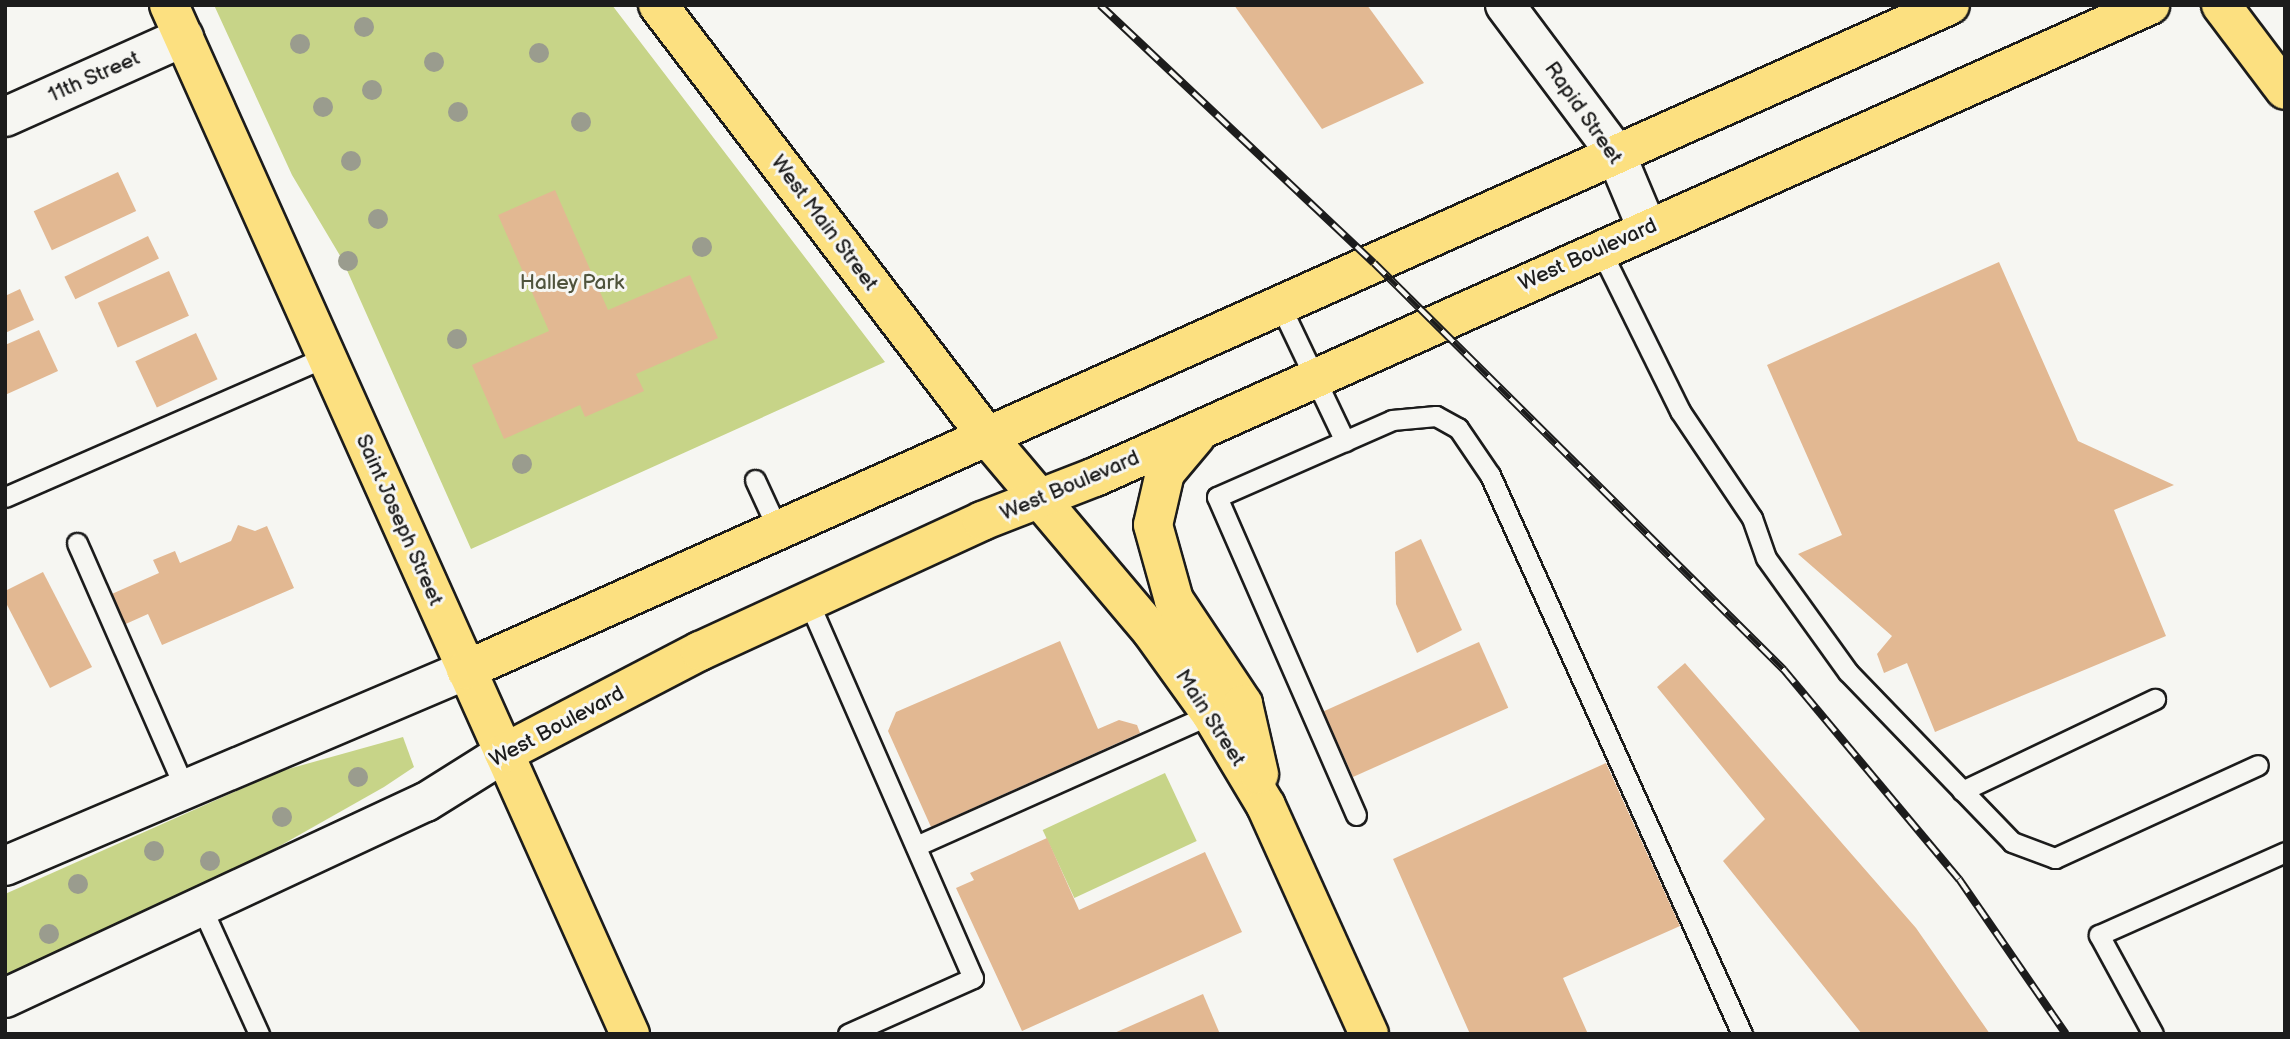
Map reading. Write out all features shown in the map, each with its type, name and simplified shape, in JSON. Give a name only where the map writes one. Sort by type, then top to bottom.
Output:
[{"type":"main road","name":"West Main Street","points":[[658,5],[990,440]]},
{"type":"main road","points":[[466,670],[990,440],[1615,152],[1950,5]]},
{"type":"main road","name":"West Boulevard","points":[[504,753],[700,651],[810,605],[1039,498],[1202,429],[2150,5]]},
{"type":"main road","points":[[2221,5],[2285,90]]},
{"type":"main road","name":"Saint Joseph Street","points":[[176,21],[630,1034]]},
{"type":"main road","points":[[1202,429],[1165,473],[1153,525],[1174,600],[1243,704],[1266,806]]},
{"type":"main road","name":"Main Street","points":[[990,440],[1152,632],[1211,714],[1266,806],[1369,1034]]},
{"type":"street","name":"Rapid Street","points":[[1505,5],[1615,152],[1647,228]]},
{"type":"street","name":"11th Street","points":[[5,117],[176,21]]},
{"type":"street","points":[[5,866],[183,785],[466,670]]},
{"type":"street","name":"West Boulevard","points":[[5,998],[426,802],[504,753]]},
{"type":"lane","points":[[1600,249],[1681,411],[1752,518],[1766,558],[1848,672],[2012,842],[2055,858],[2258,765]]},
{"type":"lane","points":[[1280,305],[1345,441]]},
{"type":"lane","points":[[8,489],[325,357]]},
{"type":"lane","points":[[1356,815],[1217,497],[1345,441],[1416,414],[1447,422],[1473,446],[1742,1034]]},
{"type":"lane","points":[[755,480],[779,532]]},
{"type":"lane","points":[[77,543],[183,785]]},
{"type":"lane","points":[[810,605],[973,978],[848,1034]]},
{"type":"lane","points":[[1962,791],[2155,699]]},
{"type":"lane","points":[[916,846],[1211,714]]},
{"type":"lane","points":[[2153,1034],[2099,935],[2285,852]]},
{"type":"lane","points":[[201,906],[259,1034]]},
{"type":"green space","name":"Halley Park","points":[[214,5],[612,5],[885,362],[471,549],[342,259],[292,175]]},
{"type":"green space","points":[[403,737],[414,767],[384,787],[225,877],[5,978],[5,894],[281,771]]},
{"type":"green space","points":[[1165,773],[1197,841],[1074,898],[1043,830]]},
{"type":"building","points":[[1234,5],[1367,5],[1424,83],[1322,129]]},
{"type":"building","points":[[118,172],[136,211],[52,250],[34,211]]},
{"type":"building","points":[[555,190],[608,310],[690,275],[718,338],[636,374],[644,391],[585,417],[580,405],[504,439],[472,365],[549,331],[498,215]]},
{"type":"building","points":[[148,236],[159,258],[75,299],[64,277]]},
{"type":"building","points":[[1999,262],[2078,441],[2174,485],[2114,510],[2166,636],[1935,732],[1907,663],[1884,673],[1877,654],[1892,636],[1798,554],[1842,535],[1767,365]]},
{"type":"building","points":[[169,271],[189,316],[118,347],[98,303]]},
{"type":"building","points":[[20,289],[34,320],[5,333],[5,296]]},
{"type":"building","points":[[39,330],[58,371],[5,395],[5,345]]},
{"type":"building","points":[[196,333],[218,379],[157,408],[135,361]]},
{"type":"building","points":[[238,525],[255,531],[267,526],[294,588],[162,645],[148,614],[119,627],[105,597],[159,573],[153,560],[175,551],[180,563],[231,541]]},
{"type":"building","points":[[1421,539],[1462,630],[1417,653],[1396,604],[1395,552]]},
{"type":"building","points":[[43,572],[92,667],[50,688],[5,601],[5,591]]},
{"type":"building","points":[[1060,641],[1098,729],[1119,720],[1137,725],[1140,733],[931,827],[888,731],[896,712]]},
{"type":"building","points":[[1479,642],[1508,708],[1353,777],[1324,711]]},
{"type":"building","points":[[1685,663],[1916,928],[1990,1034],[1862,1034],[1723,861],[1765,819],[1657,687]]},
{"type":"building","points":[[1606,763],[1680,926],[1563,978],[1588,1034],[1470,1034],[1393,859]]},
{"type":"building","points":[[1047,838],[1079,910],[1205,852],[1242,932],[1022,1031],[956,888],[974,880],[970,873]]},
{"type":"building","points":[[1203,994],[1220,1034],[1112,1034]]},
{"type":"railway","points":[[1100,5],[1374,263],[1784,670],[1959,879],[2066,1034]]}]
